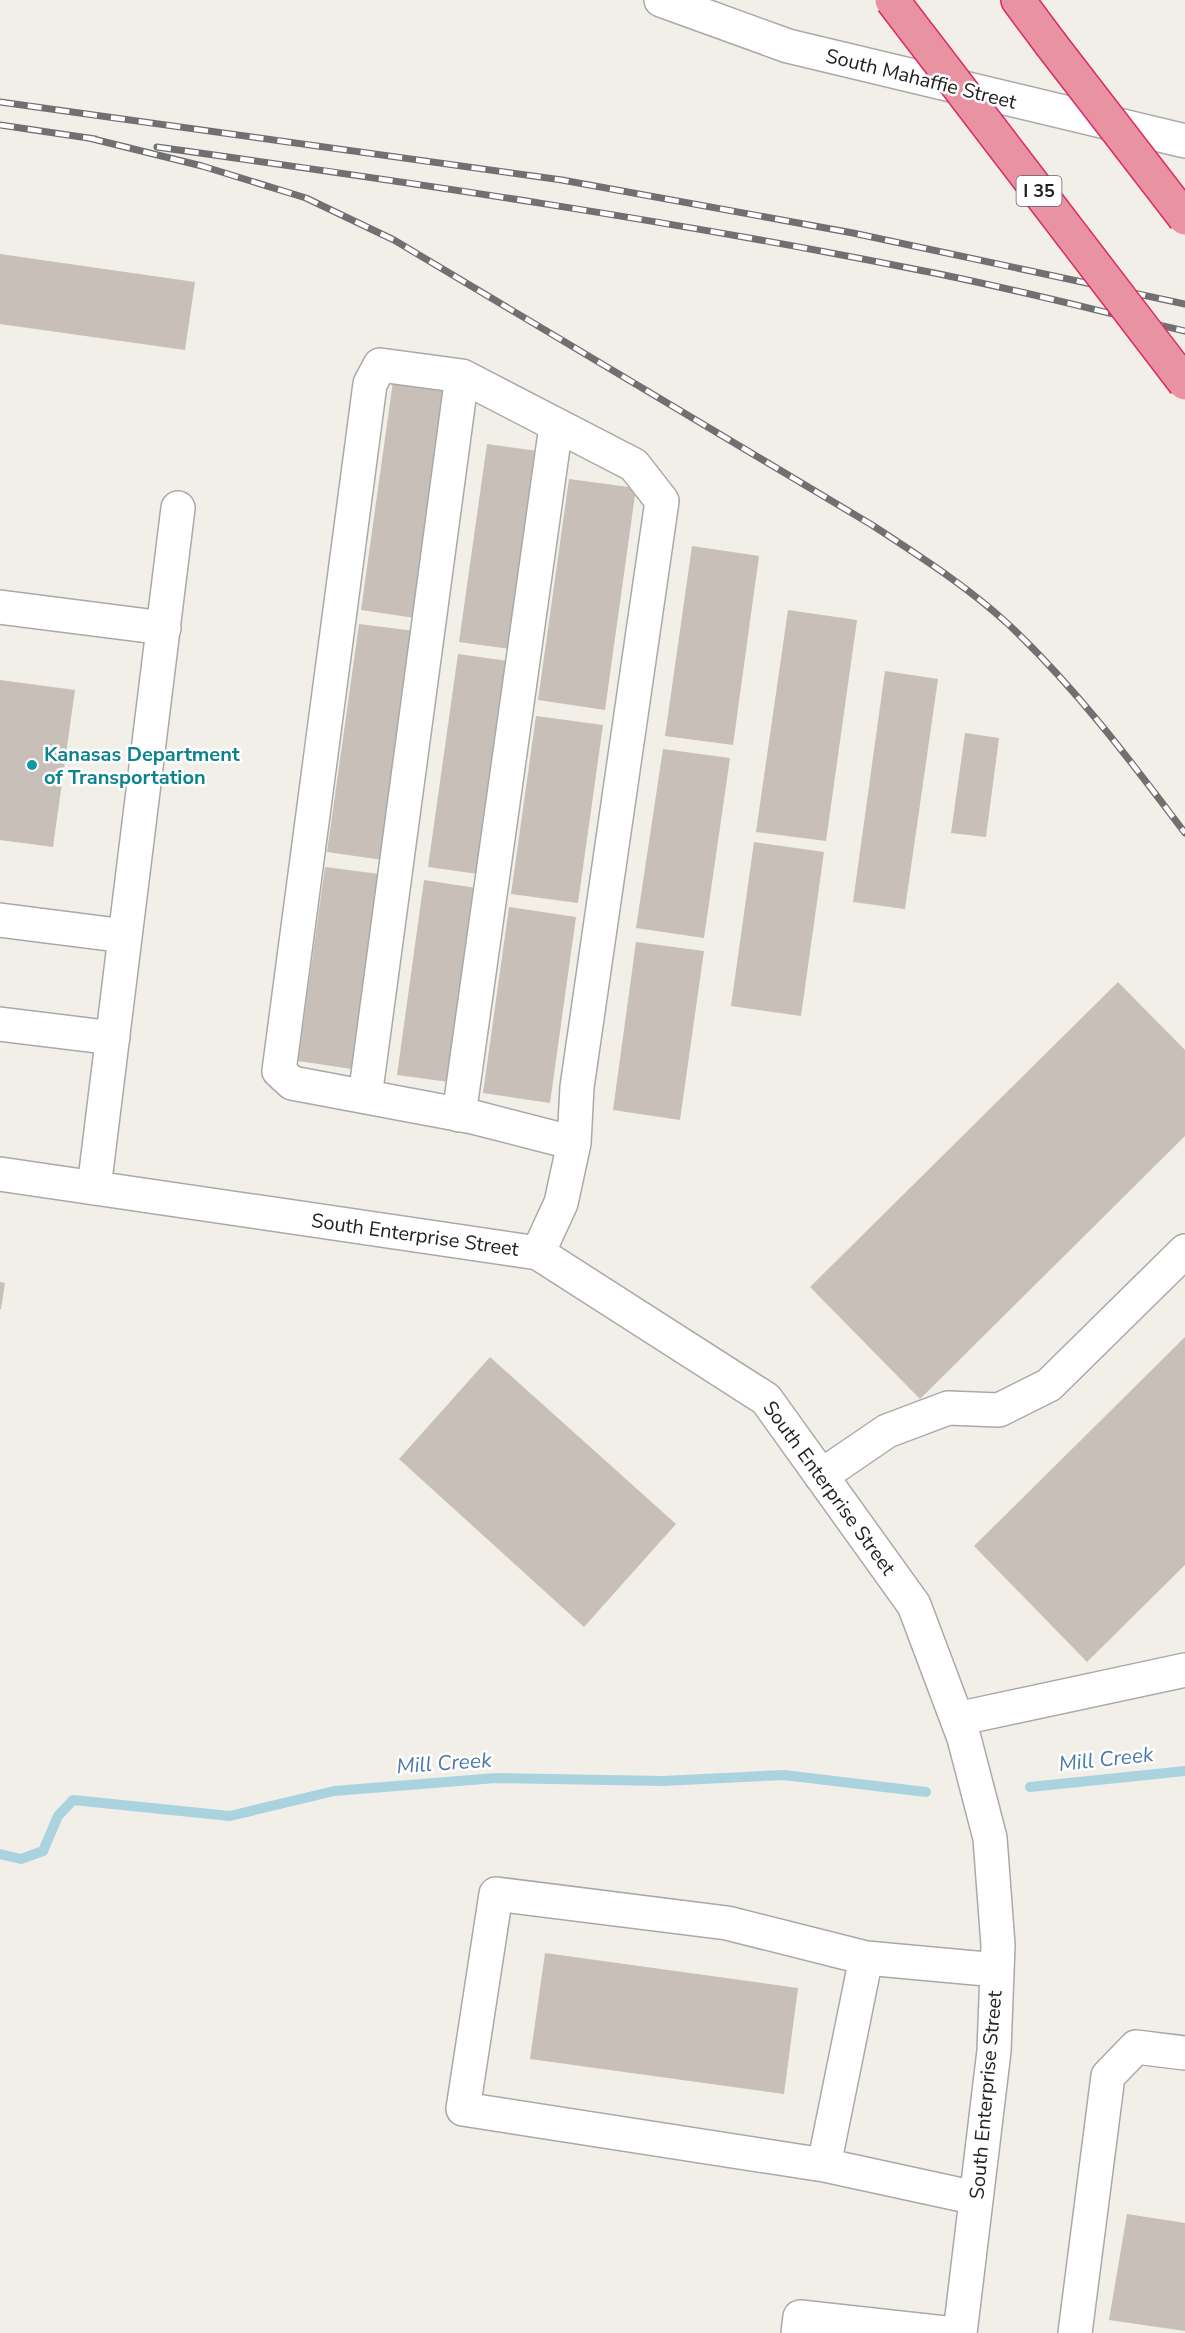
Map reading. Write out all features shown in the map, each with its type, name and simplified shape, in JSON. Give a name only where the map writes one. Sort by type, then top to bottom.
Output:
[{"type":"highway","name":"I 35","points":[[892,0],[1185,383]]},
{"type":"highway","points":[[1018,0],[1185,218]]},
{"type":"street","name":"South Mahaffie Street","points":[[661,0],[788,46],[1185,141]]},
{"type":"street","points":[[538,1253],[561,1203],[574,1143],[577,1087],[662,501],[634,465],[462,376],[380,365],[370,384],[279,1071],[292,1083],[459,1115],[574,1143]]},
{"type":"street","points":[[365,1097],[462,376]]},
{"type":"street","points":[[459,1115],[556,426]]},
{"type":"street","points":[[94,1188],[178,508]]},
{"type":"street","points":[[0,607],[164,628]]},
{"type":"street","points":[[0,920],[125,936]]},
{"type":"street","points":[[0,1024],[112,1038]]},
{"type":"street","name":"South Enterprise Street","points":[[0,1174],[538,1253],[766,1399],[914,1605],[957,1719],[990,1838],[998,1945],[994,2051],[960,2333]]},
{"type":"street","points":[[821,1476],[887,1431],[948,1408],[999,1410],[1049,1385],[1185,1251]]},
{"type":"street","points":[[957,1719],[1185,1670]]},
{"type":"street","points":[[976,2198],[824,2165],[463,2109],[496,1894],[727,1923],[866,1958],[997,1970]]},
{"type":"street","points":[[824,2165],[866,1958]]},
{"type":"street","points":[[1075,2333],[1108,2076],[1136,2047],[1185,2054]]},
{"type":"street","points":[[798,2333],[800,2317],[945,2333]]},
{"type":"building","points":[[0,254],[195,282],[185,350],[0,324]]},
{"type":"building","points":[[393,381],[447,389],[415,618],[361,610]]},
{"type":"building","points":[[487,444],[538,451],[510,649],[459,642]]},
{"type":"building","points":[[569,479],[636,488],[605,710],[538,700]]},
{"type":"building","points":[[692,546],[759,556],[733,745],[665,736]]},
{"type":"building","points":[[788,610],[857,620],[826,841],[756,832]]},
{"type":"building","points":[[359,624],[415,631],[383,860],[327,852]]},
{"type":"building","points":[[458,654],[508,661],[478,874],[428,867]]},
{"type":"building","points":[[885,671],[938,679],[905,909],[853,902]]},
{"type":"building","name":"Kanasas Department of Transportation","points":[[0,680],[75,690],[53,847],[0,840]]},
{"type":"building","points":[[536,716],[603,725],[578,903],[511,894]]},
{"type":"building","points":[[965,733],[999,738],[986,837],[951,833]]},
{"type":"building","points":[[663,749],[730,758],[704,938],[636,928]]},
{"type":"building","points":[[754,842],[824,852],[801,1016],[731,1006]]},
{"type":"building","points":[[325,867],[379,874],[352,1069],[298,1061]]},
{"type":"building","points":[[424,880],[476,888],[449,1082],[397,1075]]},
{"type":"building","points":[[509,907],[576,917],[550,1103],[483,1093]]},
{"type":"building","points":[[636,942],[704,951],[680,1120],[613,1110]]},
{"type":"building","points":[[1118,982],[1185,1050],[1185,1136],[920,1399],[810,1287]]},
{"type":"building","points":[[0,1282],[5,1283],[1,1309],[0,1309]]},
{"type":"building","points":[[1185,1337],[1185,1565],[1087,1662],[974,1546]]},
{"type":"building","points":[[490,1357],[676,1524],[584,1627],[399,1459]]},
{"type":"building","points":[[545,1953],[798,1988],[784,2094],[530,2059]]},
{"type":"building","points":[[1127,2214],[1185,2223],[1185,2331],[1109,2320]]},
{"type":"waterway","name":"Mill Creek","points":[[1030,1787],[1185,1771]]},
{"type":"waterway","name":"Mill Creek","points":[[0,1854],[21,1859],[43,1851],[58,1816],[73,1800],[230,1816],[334,1791],[496,1778],[663,1781],[784,1775],[926,1792]]},
{"type":"railway","points":[[0,102],[562,180],[853,233],[1185,304]]},
{"type":"railway","points":[[0,125],[95,139]]},
{"type":"railway","points":[[89,138],[202,166],[306,198],[394,240],[872,525],[976,597],[1033,648],[1101,725],[1185,833]]},
{"type":"railway","points":[[157,147],[446,189],[733,235],[957,278],[1185,331]]},
{"type":"place","name":"Kanasas Department of Transportation","points":[[32,765]]}]
